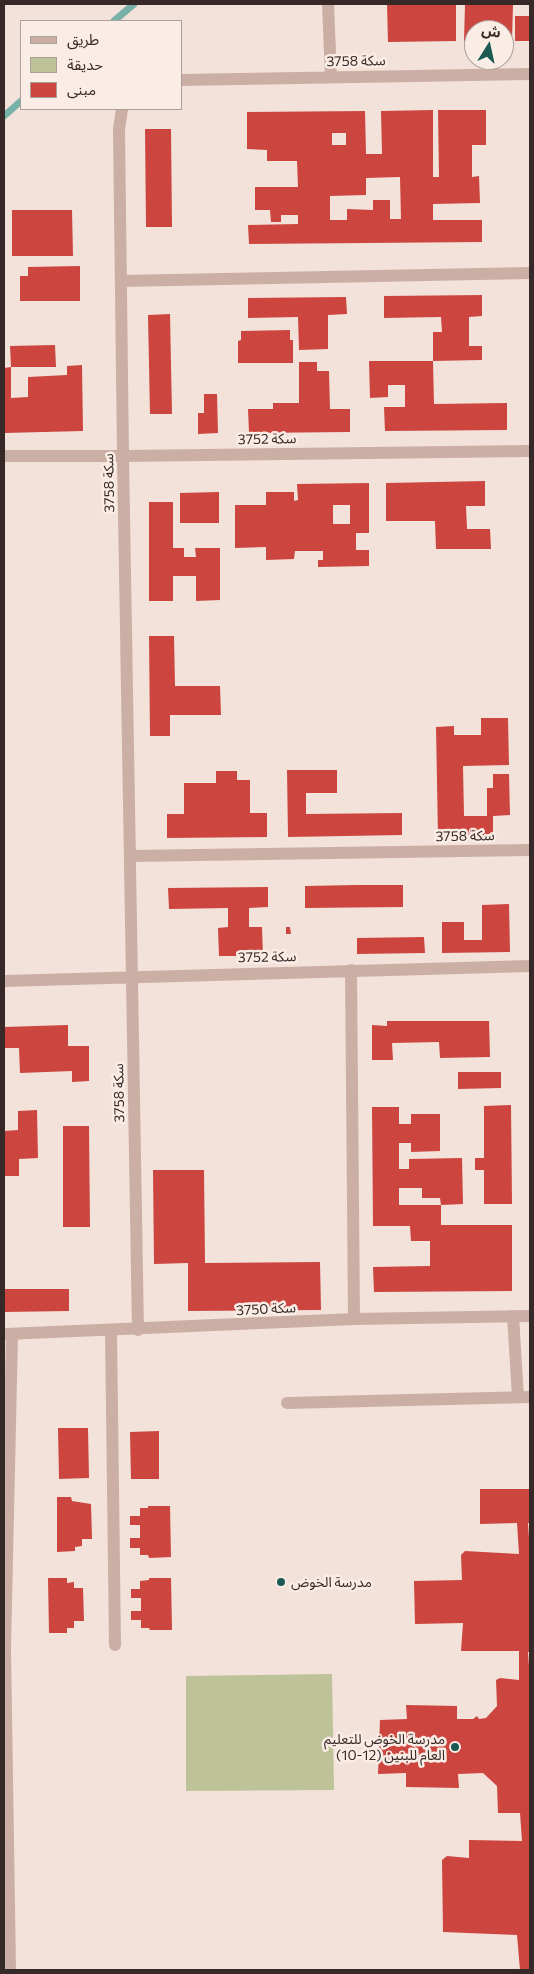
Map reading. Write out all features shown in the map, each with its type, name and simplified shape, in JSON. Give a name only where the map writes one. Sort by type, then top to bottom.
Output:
[{"type":"street","points":[[328,4],[331,77]]},
{"type":"street","name":"سكة 3758","points":[[182,80],[530,74]]},
{"type":"street","name":"سكة 3758","points":[[122,110],[119,128],[123,456],[138,1330]]},
{"type":"street","points":[[121,281],[530,273]]},
{"type":"street","name":"سكة 3752","points":[[4,456],[530,451]]},
{"type":"street","name":"سكة 3758","points":[[131,856],[530,850]]},
{"type":"street","name":"سكة 3752","points":[[4,981],[530,966]]},
{"type":"street","points":[[351,970],[354,1319]]},
{"type":"street","points":[[287,1403],[524,1397],[513,1316]]},
{"type":"street","name":"سكة 3750","points":[[8,1335],[354,1319],[530,1316]]},
{"type":"street","points":[[111,1331],[115,1646]]},
{"type":"street","points":[[8,1335],[4,1648],[10,1970]]},
{"type":"green space","points":[[332,1674],[334,1790],[186,1791],[186,1676]]},
{"type":"building","points":[[387,4],[456,4],[456,41],[388,42]]},
{"type":"building","points":[[465,4],[513,4],[513,20],[465,20]]},
{"type":"building","points":[[515,16],[530,16],[530,41],[515,41]]},
{"type":"building","points":[[433,110],[433,177],[439,177],[438,110],[486,110],[486,145],[472,145],[472,177],[479,176],[480,203],[433,204],[433,220],[482,220],[482,242],[249,244],[248,225],[298,224],[298,215],[281,215],[281,222],[271,222],[270,210],[255,210],[255,187],[298,187],[297,161],[267,161],[267,150],[247,149],[247,112],[365,111],[366,154],[382,154],[381,111]],"holes":[[[332,133],[346,133],[346,145],[332,145]],[[400,177],[401,219],[390,219],[390,200],[373,200],[373,210],[347,209],[347,220],[330,220],[330,196],[366,195],[366,178]]]},
{"type":"building","points":[[145,129],[171,129],[172,227],[146,227]]},
{"type":"building","points":[[12,210],[72,210],[73,256],[12,256]]},
{"type":"building","points":[[80,266],[80,301],[20,301],[20,276],[28,276],[28,267]]},
{"type":"building","points":[[482,295],[482,316],[469,317],[469,346],[482,346],[482,360],[433,361],[433,332],[442,332],[441,317],[384,318],[384,296]]},
{"type":"building","points":[[346,297],[347,314],[328,315],[328,349],[299,350],[298,317],[248,318],[248,298]]},
{"type":"building","points":[[170,314],[172,414],[150,414],[148,315]]},
{"type":"building","points":[[290,330],[290,340],[293,340],[293,363],[238,363],[238,341],[241,340],[241,331]]},
{"type":"building","points":[[55,345],[56,367],[11,367],[10,346]]},
{"type":"building","points":[[369,361],[433,361],[434,404],[507,403],[507,430],[385,431],[384,407],[405,407],[405,385],[388,385],[388,397],[370,398]]},
{"type":"building","points":[[299,362],[317,362],[317,371],[329,371],[330,409],[350,409],[350,432],[249,433],[248,409],[273,409],[273,403],[299,403]]},
{"type":"building","points":[[82,365],[83,431],[4,433],[4,368],[11,367],[11,398],[28,397],[28,377],[67,375],[67,366]]},
{"type":"building","points":[[204,394],[217,394],[218,433],[198,434],[198,413],[204,413]]},
{"type":"building","points":[[485,481],[485,506],[466,506],[467,529],[490,529],[491,549],[436,549],[435,521],[386,521],[386,483]]},
{"type":"building","points":[[369,483],[369,533],[356,533],[356,550],[369,550],[369,566],[318,567],[318,560],[323,560],[323,551],[295,551],[294,559],[266,560],[266,547],[235,548],[235,505],[266,505],[266,492],[294,492],[294,501],[298,500],[297,484]],"holes":[[[333,505],[350,505],[350,524],[333,524]]]},
{"type":"building","points":[[219,492],[219,523],[180,523],[180,493]]},
{"type":"building","points":[[149,502],[173,502],[173,548],[184,548],[184,557],[196,557],[195,548],[220,548],[220,600],[196,601],[196,576],[173,576],[173,601],[149,601]]},
{"type":"building","points":[[149,636],[174,636],[175,686],[220,686],[221,715],[170,715],[170,736],[150,736]]},
{"type":"building","points":[[481,718],[508,718],[509,765],[463,766],[464,816],[487,816],[487,788],[493,788],[493,774],[509,774],[510,815],[493,816],[493,836],[438,837],[436,727],[454,726],[454,735],[481,735]]},
{"type":"building","points":[[287,770],[337,770],[337,793],[306,793],[306,814],[402,813],[402,835],[288,837]]},
{"type":"building","points":[[216,771],[237,771],[237,780],[250,780],[250,813],[267,813],[267,837],[167,838],[167,814],[184,814],[184,783],[216,783]]},
{"type":"building","points":[[403,885],[403,907],[305,908],[305,886]]},
{"type":"building","points":[[268,887],[268,907],[249,908],[249,927],[262,927],[263,956],[219,956],[218,928],[228,927],[228,908],[169,909],[168,888]]},
{"type":"building","points":[[509,904],[510,952],[442,953],[442,922],[464,922],[464,940],[482,940],[482,905]]},
{"type":"building","points":[[286,927],[290,927],[291,934],[286,934]]},
{"type":"building","points":[[424,937],[425,953],[357,954],[357,938]]},
{"type":"building","points":[[387,1021],[489,1021],[490,1057],[440,1058],[439,1042],[392,1043],[393,1060],[372,1060],[372,1025],[387,1026]]},
{"type":"building","points":[[68,1025],[68,1046],[89,1046],[89,1081],[72,1082],[72,1071],[20,1073],[19,1048],[4,1048],[4,1027]]},
{"type":"building","points":[[458,1072],[501,1072],[501,1088],[458,1089]]},
{"type":"building","points":[[511,1105],[512,1204],[484,1204],[484,1170],[475,1170],[475,1158],[484,1158],[484,1106]]},
{"type":"building","points":[[372,1107],[399,1107],[399,1124],[411,1124],[411,1114],[440,1114],[440,1151],[411,1152],[411,1143],[399,1143],[399,1169],[409,1169],[409,1159],[462,1158],[463,1204],[441,1205],[441,1225],[512,1225],[512,1291],[374,1292],[373,1267],[430,1266],[430,1241],[411,1241],[410,1226],[373,1226]],"holes":[[[399,1188],[422,1188],[422,1198],[440,1198],[441,1205],[399,1205]]]},
{"type":"building","points":[[37,1110],[38,1158],[19,1159],[19,1176],[4,1176],[4,1131],[18,1130],[18,1111]]},
{"type":"building","points":[[63,1126],[89,1126],[90,1227],[63,1227]]},
{"type":"building","points":[[153,1170],[204,1170],[205,1263],[320,1262],[321,1310],[188,1311],[188,1263],[154,1264]]},
{"type":"building","points":[[4,1289],[69,1289],[69,1311],[4,1312]]},
{"type":"building","points":[[58,1428],[88,1428],[89,1478],[59,1479]]},
{"type":"building","points":[[159,1431],[159,1479],[131,1479],[130,1432]]},
{"type":"building","name":"مدرسة الخوض للتعليم العام للبنين (12-10)","points":[[480,1489],[530,1489],[530,1523],[528,1523],[530,1553],[530,1652],[528,1652],[530,1680],[530,1970],[520,1970],[517,1935],[443,1932],[442,1860],[447,1856],[469,1858],[469,1840],[522,1841],[520,1813],[498,1813],[497,1786],[483,1773],[458,1774],[459,1788],[406,1787],[406,1773],[378,1774],[380,1720],[407,1719],[406,1705],[457,1706],[457,1719],[473,1719],[477,1716],[479,1719],[486,1718],[497,1706],[496,1680],[500,1678],[519,1680],[519,1651],[461,1651],[463,1623],[415,1624],[414,1581],[462,1580],[461,1555],[465,1551],[519,1554],[517,1523],[480,1524]]},
{"type":"building","points":[[57,1497],[71,1497],[72,1501],[91,1504],[92,1539],[82,1539],[82,1546],[75,1547],[75,1551],[57,1552]]},
{"type":"building","points":[[148,1506],[170,1506],[171,1557],[149,1558],[148,1555],[140,1555],[140,1548],[130,1548],[130,1538],[140,1538],[140,1525],[130,1525],[130,1516],[140,1516],[140,1508],[148,1508]]},
{"type":"building","points":[[48,1578],[67,1578],[67,1583],[74,1582],[74,1588],[83,1588],[84,1621],[74,1621],[74,1628],[67,1628],[67,1633],[49,1633]]},
{"type":"building","points":[[149,1578],[171,1578],[172,1630],[141,1628],[141,1620],[131,1620],[131,1611],[141,1611],[141,1598],[131,1598],[131,1589],[140,1589],[140,1581],[149,1580]]},
{"type":"waterway","points":[[115,20],[134,4]]},
{"type":"waterway","points":[[4,116],[20,102]]},
{"type":"place","name":"مدرسة الخوض","points":[[281,1582]]},
{"type":"place","name":"مدرسة الخوض للتعليم العام للبنين (12-10)","points":[[455,1747]]}]
